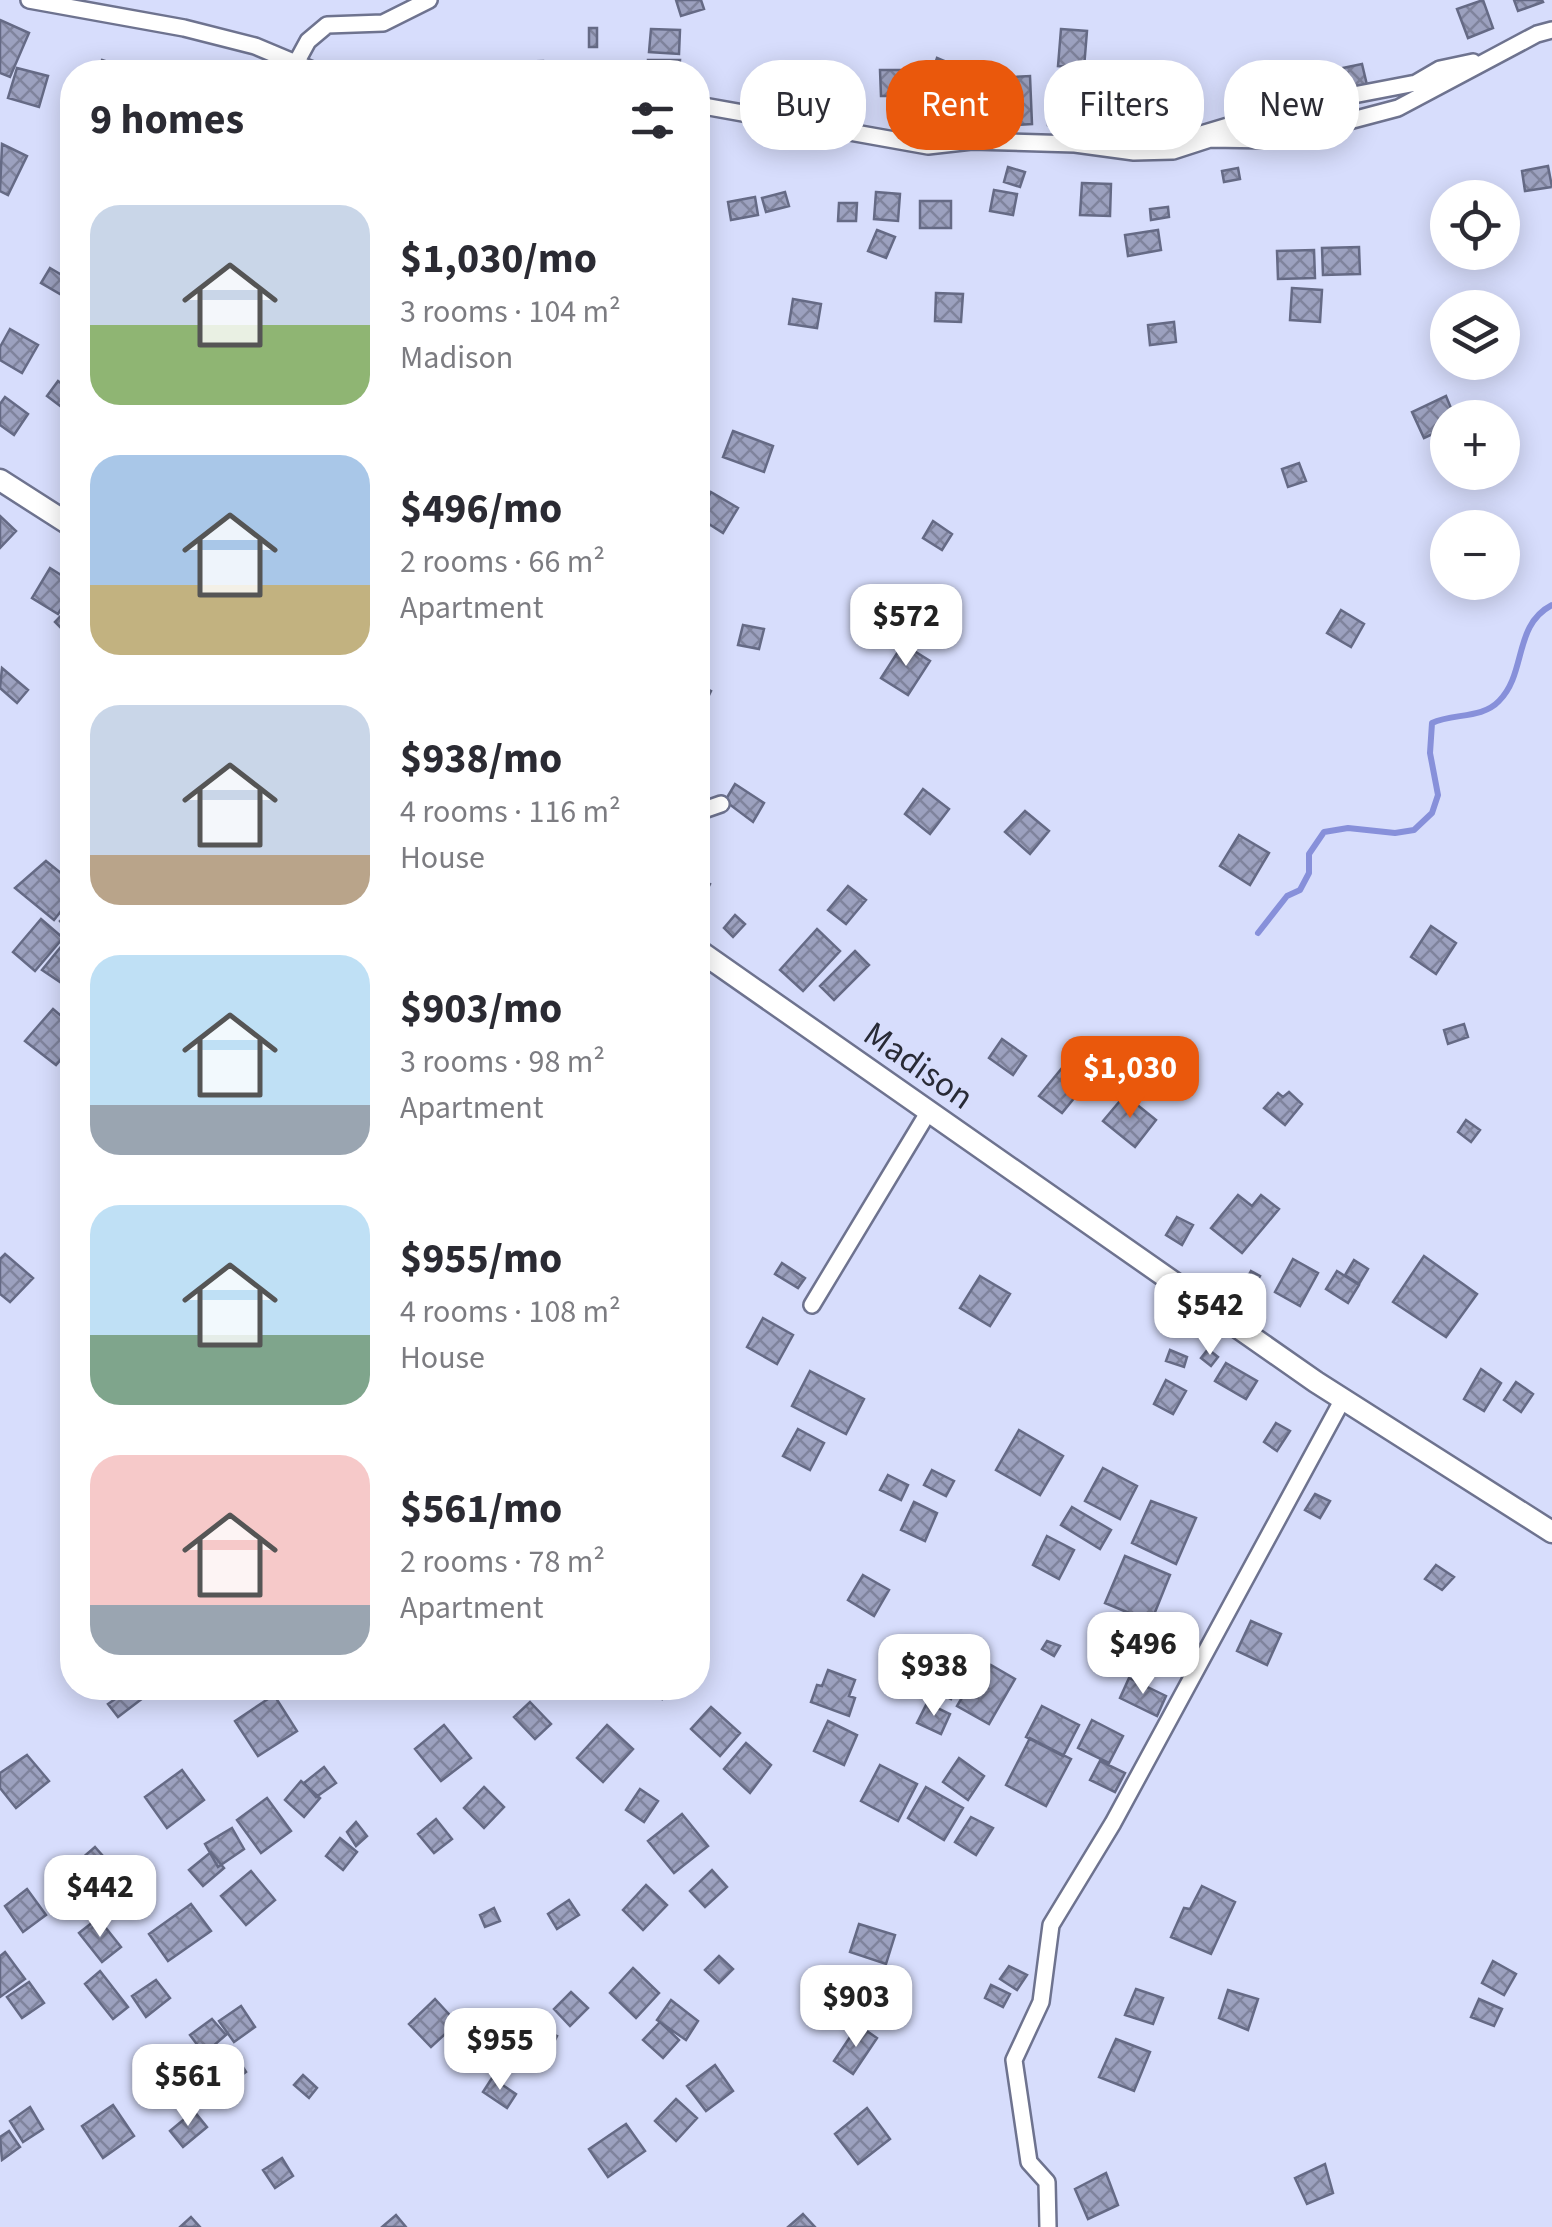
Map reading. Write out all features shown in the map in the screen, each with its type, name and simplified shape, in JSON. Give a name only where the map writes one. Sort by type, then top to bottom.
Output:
[{"type":"street","points":[[29,0],[184,28],[255,46],[287,60]]},
{"type":"street","points":[[298,60],[308,42],[326,25],[383,23],[429,0]]},
{"type":"street","points":[[710,107],[928,146],[972,141],[1173,151],[1210,139],[1277,140],[1398,108],[1552,30]]},
{"type":"street","points":[[1156,151],[1221,126],[1291,107],[1416,83],[1440,68],[1492,58]]},
{"type":"street","points":[[0,480],[60,518]]},
{"type":"street","points":[[710,808],[721,804]]},
{"type":"street","name":"Madison","points":[[710,958],[1343,1399],[1552,1532]]},
{"type":"street","points":[[812,1304],[929,1112]]},
{"type":"street","points":[[1048,2227],[1046,2182],[1029,2162],[1014,2060],[1041,2002],[1051,1925],[1113,1823],[1343,1399]]},
{"type":"building","points":[[676,0],[701,0],[704,9],[681,16]]},
{"type":"building","points":[[1483,0],[1493,28],[1468,38],[1457,9]]},
{"type":"building","points":[[1514,0],[1542,0],[1543,2],[1518,11]]},
{"type":"building","points":[[0,20],[29,33],[10,77],[0,73]]},
{"type":"building","points":[[589,28],[597,28],[597,47],[589,47]]},
{"type":"building","points":[[651,29],[680,30],[679,54],[649,52]]},
{"type":"building","points":[[1061,29],[1087,31],[1085,60],[1058,60]]},
{"type":"building","points":[[1362,64],[1367,85],[1359,87]]},
{"type":"building","points":[[17,68],[48,76],[39,107],[8,98]]},
{"type":"building","points":[[880,70],[886,70],[886,96],[881,96]]},
{"type":"building","points":[[1024,76],[1030,76],[1032,124],[1024,124]]},
{"type":"building","points":[[2,144],[27,156],[8,195],[0,191]]},
{"type":"building","points":[[1548,166],[1552,187],[1525,191],[1522,171]]},
{"type":"building","points":[[1008,167],[1025,172],[1020,187],[1004,182]]},
{"type":"building","points":[[1238,168],[1240,179],[1224,182],[1222,171]]},
{"type":"building","points":[[1082,183],[1111,184],[1110,216],[1080,215]]},
{"type":"building","points":[[994,190],[1017,194],[1013,215],[990,211]]},
{"type":"building","points":[[785,192],[789,206],[766,212],[762,198]]},
{"type":"building","points":[[876,192],[900,194],[898,221],[874,219]]},
{"type":"building","points":[[755,197],[758,215],[731,220],[728,202]]},
{"type":"building","points":[[920,201],[951,201],[951,228],[920,228]]},
{"type":"building","points":[[839,203],[857,203],[856,221],[838,221]]},
{"type":"building","points":[[1168,207],[1169,217],[1151,220],[1150,209]]},
{"type":"building","points":[[877,230],[895,237],[886,258],[868,251]]},
{"type":"building","points":[[1158,230],[1161,250],[1128,256],[1125,235]]},
{"type":"building","points":[[1359,247],[1360,274],[1323,275],[1322,248]]},
{"type":"building","points":[[1314,250],[1315,278],[1278,279],[1277,251]]},
{"type":"building","points":[[50,268],[60,274],[60,294],[41,283]]},
{"type":"building","points":[[1292,288],[1322,290],[1320,322],[1290,320]]},
{"type":"building","points":[[936,293],[963,294],[961,322],[935,321]]},
{"type":"building","points":[[793,299],[821,304],[817,328],[789,324]]},
{"type":"building","points":[[1174,322],[1176,342],[1150,345],[1148,325]]},
{"type":"building","points":[[10,329],[38,345],[22,373],[0,360],[0,347]]},
{"type":"building","points":[[58,381],[60,382],[60,406],[47,396]]},
{"type":"building","points":[[5,397],[28,414],[14,435],[0,425],[0,404]]},
{"type":"building","points":[[1430,404],[1430,435],[1424,438],[1412,412]]},
{"type":"building","points":[[733,431],[773,446],[764,472],[723,457]]},
{"type":"building","points":[[1299,463],[1306,481],[1288,487],[1282,469]]},
{"type":"building","points":[[710,494],[738,508],[723,533],[710,525]]},
{"type":"building","points":[[0,516],[16,531],[0,548]]},
{"type":"building","points":[[933,521],[952,534],[942,550],[923,538]]},
{"type":"building","points":[[50,568],[60,574],[58,614],[32,598]]},
{"type":"building","points":[[1341,610],[1364,624],[1351,647],[1327,633]]},
{"type":"building","points":[[743,625],[764,629],[759,649],[738,645]]},
{"type":"building","points":[[903,644],[930,661],[908,695],[881,678]]},
{"type":"building","points":[[2,668],[28,690],[17,703],[0,688]]},
{"type":"building","points":[[735,784],[764,803],[753,822],[725,801]]},
{"type":"building","points":[[923,789],[949,809],[930,834],[905,814]]},
{"type":"building","points":[[1025,811],[1049,831],[1030,854],[1005,832]]},
{"type":"building","points":[[1239,835],[1269,853],[1250,885],[1220,866]]},
{"type":"building","points":[[46,861],[60,872],[60,912],[54,920],[15,888]]},
{"type":"building","points":[[848,886],[866,900],[846,924],[828,910]]},
{"type":"building","points":[[735,915],[745,924],[733,937],[724,928]]},
{"type":"building","points":[[41,919],[60,935],[60,942],[35,971],[13,952]]},
{"type":"building","points":[[1431,926],[1456,943],[1436,974],[1411,957]]},
{"type":"building","points":[[817,929],[840,951],[803,991],[780,970]]},
{"type":"building","points":[[60,948],[60,982],[42,970]]},
{"type":"building","points":[[855,951],[869,965],[834,1000],[820,986]]},
{"type":"building","points":[[53,1009],[60,1015],[60,1060],[56,1065],[25,1041]]},
{"type":"building","points":[[1464,1024],[1468,1037],[1448,1044],[1444,1030]]},
{"type":"building","points":[[1002,1039],[1026,1056],[1013,1075],[989,1058]]},
{"type":"building","points":[[1071,1057],[1093,1075],[1062,1113],[1039,1096]]},
{"type":"building","points":[[1289,1092],[1302,1104],[1285,1125],[1264,1108],[1278,1093],[1283,1097]]},
{"type":"building","points":[[1125,1095],[1156,1120],[1135,1147],[1103,1121]]},
{"type":"building","points":[[1466,1120],[1480,1130],[1471,1142],[1458,1132]]},
{"type":"building","points":[[1238,1195],[1252,1206],[1261,1195],[1279,1209],[1242,1253],[1211,1228]]},
{"type":"building","points":[[1177,1217],[1193,1225],[1182,1245],[1166,1235]]},
{"type":"building","points":[[5,1254],[33,1278],[10,1302],[0,1294],[0,1259]]},
{"type":"building","points":[[1424,1256],[1477,1294],[1446,1337],[1393,1302]]},
{"type":"building","points":[[1293,1259],[1318,1273],[1300,1306],[1275,1292]]},
{"type":"building","points":[[1354,1260],[1368,1269],[1359,1284],[1345,1275]]},
{"type":"building","points":[[782,1263],[805,1278],[798,1288],[775,1274]]},
{"type":"building","points":[[1251,1271],[1260,1276],[1252,1291],[1243,1285]]},
{"type":"building","points":[[1337,1271],[1359,1285],[1348,1303],[1326,1289]]},
{"type":"building","points":[[980,1276],[1010,1294],[990,1326],[960,1308]]},
{"type":"building","points":[[763,1318],[793,1335],[777,1364],[747,1347]]},
{"type":"building","points":[[1208,1349],[1218,1357],[1211,1366],[1201,1358]]},
{"type":"building","points":[[1170,1350],[1187,1357],[1184,1367],[1166,1361]]},
{"type":"building","points":[[1226,1363],[1257,1381],[1246,1399],[1215,1381]]},
{"type":"building","points":[[1481,1369],[1501,1383],[1484,1411],[1464,1399]]},
{"type":"building","points":[[810,1371],[864,1399],[846,1434],[792,1406]]},
{"type":"building","points":[[1166,1380],[1186,1391],[1173,1414],[1154,1404]]},
{"type":"building","points":[[1516,1382],[1533,1394],[1521,1412],[1504,1400]]},
{"type":"building","points":[[1276,1423],[1290,1431],[1277,1451],[1264,1442]]},
{"type":"building","points":[[798,1429],[824,1443],[810,1470],[783,1456]]},
{"type":"building","points":[[1019,1430],[1063,1456],[1040,1495],[996,1470]]},
{"type":"building","points":[[1103,1468],[1137,1486],[1120,1519],[1085,1501]]},
{"type":"building","points":[[932,1470],[954,1481],[946,1496],[924,1485]]},
{"type":"building","points":[[888,1475],[908,1485],[901,1500],[880,1490]]},
{"type":"building","points":[[1315,1494],[1330,1501],[1320,1518],[1305,1510]]},
{"type":"building","points":[[1151,1501],[1196,1518],[1176,1564],[1132,1543]]},
{"type":"building","points":[[914,1502],[937,1513],[925,1541],[901,1530]]},
{"type":"building","points":[[1072,1507],[1111,1530],[1100,1549],[1061,1525]]},
{"type":"building","points":[[1047,1536],[1074,1550],[1059,1579],[1033,1565]]},
{"type":"building","points":[[1125,1556],[1170,1575],[1151,1622],[1105,1603]]},
{"type":"building","points":[[1436,1565],[1454,1577],[1442,1590],[1425,1579]]},
{"type":"building","points":[[863,1575],[889,1590],[874,1616],[848,1600]]},
{"type":"building","points":[[1150,1620],[1171,1627],[1168,1638],[1146,1631]]},
{"type":"building","points":[[1251,1621],[1281,1634],[1267,1665],[1237,1651]]},
{"type":"building","points":[[912,1641],[967,1669],[951,1699],[896,1671]]},
{"type":"building","points":[[1047,1641],[1060,1646],[1054,1656],[1042,1649]]},
{"type":"building","points":[[991,1665],[1015,1679],[989,1724],[957,1706],[977,1672],[985,1676]]},
{"type":"building","points":[[828,1670],[855,1680],[849,1696],[855,1698],[849,1716],[811,1702]]},
{"type":"building","points":[[1129,1678],[1166,1696],[1157,1716],[1120,1698]]},
{"type":"building","points":[[114,1700],[140,1700],[118,1717],[108,1704]]},
{"type":"building","points":[[266,1700],[277,1700],[297,1731],[258,1756],[235,1721]]},
{"type":"building","points":[[530,1702],[551,1724],[535,1739],[514,1717]]},
{"type":"building","points":[[927,1703],[950,1714],[941,1734],[917,1723]]},
{"type":"building","points":[[1042,1706],[1079,1725],[1063,1756],[1026,1737]]},
{"type":"building","points":[[711,1707],[740,1733],[720,1756],[691,1729]]},
{"type":"building","points":[[1092,1720],[1123,1736],[1109,1763],[1078,1748]]},
{"type":"building","points":[[828,1721],[857,1735],[844,1765],[814,1751]]},
{"type":"building","points":[[444,1725],[471,1758],[441,1781],[415,1749]]},
{"type":"building","points":[[607,1725],[633,1749],[603,1782],[577,1758]]},
{"type":"building","points":[[1030,1738],[1071,1759],[1046,1806],[1006,1785]]},
{"type":"building","points":[[746,1743],[771,1765],[750,1793],[724,1769]]},
{"type":"building","points":[[27,1755],[49,1781],[16,1808],[0,1788],[0,1773]]},
{"type":"building","points":[[959,1758],[984,1776],[968,1800],[943,1782]]},
{"type":"building","points":[[1100,1761],[1125,1773],[1115,1792],[1090,1780]]},
{"type":"building","points":[[880,1765],[917,1784],[898,1821],[861,1801]]},
{"type":"building","points":[[324,1767],[336,1783],[316,1797],[304,1783]]},
{"type":"building","points":[[182,1770],[204,1800],[167,1828],[145,1797]]},
{"type":"building","points":[[301,1781],[320,1798],[304,1817],[285,1800]]},
{"type":"building","points":[[484,1787],[504,1807],[484,1828],[464,1808]]},
{"type":"building","points":[[926,1787],[963,1808],[944,1840],[908,1818]]},
{"type":"building","points":[[640,1789],[658,1801],[644,1822],[626,1810]]},
{"type":"building","points":[[267,1798],[291,1831],[261,1853],[237,1820]]},
{"type":"building","points":[[682,1814],[708,1846],[674,1873],[648,1841]]},
{"type":"building","points":[[971,1817],[993,1828],[976,1855],[955,1842]]},
{"type":"building","points":[[436,1819],[452,1839],[434,1853],[418,1834]]},
{"type":"building","points":[[356,1822],[367,1836],[356,1846],[347,1832]]},
{"type":"building","points":[[232,1828],[244,1849],[218,1867],[205,1844]]},
{"type":"building","points":[[340,1838],[357,1852],[343,1870],[326,1856]]},
{"type":"building","points":[[95,1847],[110,1864],[90,1882],[74,1865]]},
{"type":"building","points":[[211,1852],[224,1868],[203,1886],[189,1870]]},
{"type":"building","points":[[136,1862],[146,1870],[139,1879],[129,1871]]},
{"type":"building","points":[[712,1870],[727,1887],[705,1907],[690,1891]]},
{"type":"building","points":[[251,1871],[275,1900],[246,1925],[221,1896]]},
{"type":"building","points":[[86,1885],[97,1900],[81,1917],[70,1900]]},
{"type":"building","points":[[646,1885],[667,1905],[643,1930],[623,1910]]},
{"type":"building","points":[[1202,1886],[1235,1902],[1211,1954],[1171,1937],[1184,1908],[1190,1909]]},
{"type":"building","points":[[27,1889],[46,1915],[23,1932],[5,1906]]},
{"type":"building","points":[[569,1900],[579,1915],[557,1929],[548,1914]]},
{"type":"building","points":[[191,1904],[211,1931],[168,1961],[149,1934]]},
{"type":"building","points":[[494,1908],[500,1921],[485,1927],[480,1915]]},
{"type":"building","points":[[98,1918],[121,1947],[102,1962],[79,1933]]},
{"type":"building","points":[[859,1924],[895,1935],[886,1964],[850,1952]]},
{"type":"building","points":[[5,1952],[25,1979],[0,1997],[0,1956]]},
{"type":"building","points":[[719,1956],[733,1969],[719,1983],[705,1970]]},
{"type":"building","points":[[1493,1961],[1516,1974],[1504,1995],[1482,1983]]},
{"type":"building","points":[[1009,1966],[1027,1975],[1017,1990],[1000,1979]]},
{"type":"building","points":[[633,1968],[659,1993],[636,2018],[610,1993]]},
{"type":"building","points":[[100,1971],[128,2007],[113,2019],[85,1984]]},
{"type":"building","points":[[156,1980],[170,1998],[146,2017],[132,1996]]},
{"type":"building","points":[[29,1982],[44,2003],[22,2018],[7,1997]]},
{"type":"building","points":[[991,1985],[1010,1994],[1003,2007],[985,1998]]},
{"type":"building","points":[[1136,1989],[1163,1998],[1153,2024],[1125,2015]]},
{"type":"building","points":[[1228,1990],[1258,1999],[1248,2030],[1219,2018]]},
{"type":"building","points":[[571,1992],[588,2008],[570,2026],[554,2009]]},
{"type":"building","points":[[435,1999],[457,2023],[431,2047],[409,2024]]},
{"type":"building","points":[[1479,1999],[1502,2009],[1494,2026],[1471,2017]]},
{"type":"building","points":[[671,2000],[698,2021],[686,2040],[657,2020]]},
{"type":"building","points":[[241,2006],[255,2027],[234,2042],[219,2021]]},
{"type":"building","points":[[212,2019],[226,2035],[204,2054],[190,2035]]},
{"type":"building","points":[[660,2022],[679,2040],[663,2058],[643,2040]]},
{"type":"building","points":[[858,2025],[877,2038],[853,2074],[834,2061]]},
{"type":"building","points":[[547,2031],[557,2036],[551,2048],[541,2043]]},
{"type":"building","points":[[1116,2039],[1150,2052],[1134,2091],[1099,2077]]},
{"type":"building","points":[[161,2053],[178,2078],[155,2094],[137,2070]]},
{"type":"building","points":[[234,2053],[246,2072],[225,2087],[212,2068]]},
{"type":"building","points":[[715,2065],[733,2091],[706,2111],[687,2086]]},
{"type":"building","points":[[303,2075],[317,2088],[309,2098],[294,2085]]},
{"type":"building","points":[[492,2078],[516,2094],[507,2108],[483,2092]]},
{"type":"building","points":[[676,2099],[697,2118],[676,2141],[655,2121]]},
{"type":"building","points":[[113,2105],[134,2136],[103,2158],[82,2126]]},
{"type":"building","points":[[30,2107],[43,2129],[23,2142],[10,2121]]},
{"type":"building","points":[[867,2108],[890,2139],[858,2164],[835,2134]]},
{"type":"building","points":[[194,2111],[207,2127],[183,2147],[170,2131]]},
{"type":"building","points":[[626,2124],[645,2151],[608,2177],[589,2149]]},
{"type":"building","points":[[9,2131],[20,2147],[2,2160],[0,2137]]},
{"type":"building","points":[[282,2158],[293,2176],[275,2188],[263,2170]]},
{"type":"building","points":[[1325,2164],[1333,2193],[1307,2204],[1295,2178]]},
{"type":"building","points":[[1106,2173],[1118,2205],[1088,2219],[1075,2189]]},
{"type":"building","points":[[803,2214],[815,2227],[788,2227]]},
{"type":"building","points":[[396,2215],[406,2227],[382,2227]]},
{"type":"building","points":[[191,2217],[200,2227],[180,2227]]},
{"type":"waterway","points":[[1258,933],[1287,896],[1300,890],[1309,873],[1309,854],[1324,832],[1348,828],[1395,833],[1414,830],[1432,813],[1438,795],[1430,753],[1432,723],[1484,711],[1499,701],[1514,677],[1531,624],[1552,605]]}]
